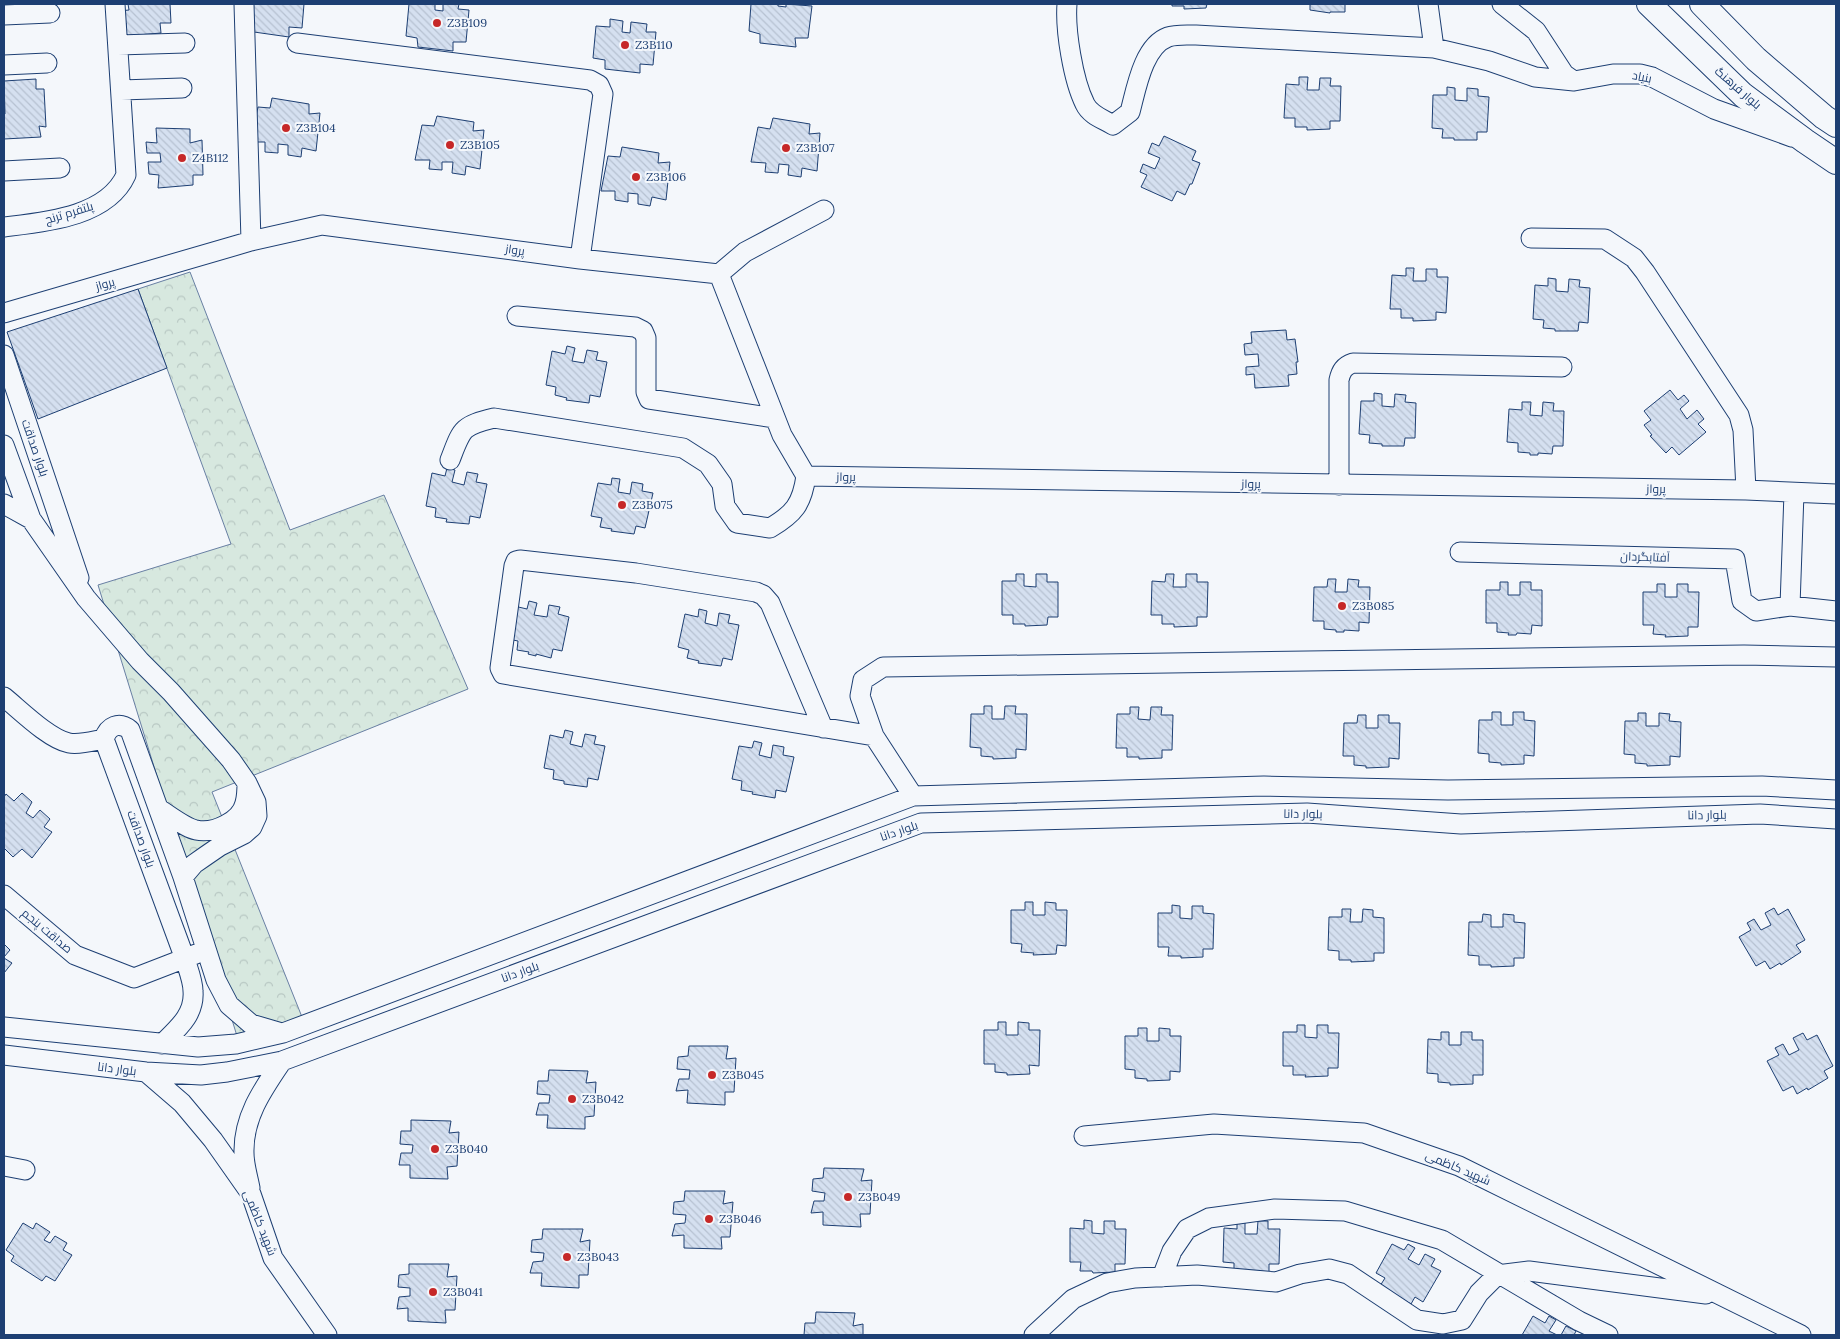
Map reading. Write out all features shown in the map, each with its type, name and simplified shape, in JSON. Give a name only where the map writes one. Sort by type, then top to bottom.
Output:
[{"type":"main road","name":"بلوار فرهنگ","points":[[1649,4],[1743,95],[1804,141],[1836,162]]},
{"type":"main road","points":[[1702,4],[1756,59],[1836,125]]},
{"type":"street","name":"پلتفرم ترنج","points":[[4,226],[38,223],[87,210],[101,203],[120,187],[126,175],[115,4]]},
{"type":"street","points":[[244,4],[251,241]]},
{"type":"street","name":"بنیاد","points":[[1067,4],[1066,17],[1073,66],[1085,105],[1096,116],[1113,124],[1130,112],[1141,74],[1152,50],[1168,37],[1196,35],[1434,48],[1489,61],[1535,77],[1574,81],[1613,74],[1640,74],[1652,77],[1714,109],[1804,141]]},
{"type":"street","points":[[1428,4],[1434,48]]},
{"type":"street","points":[[1502,4],[1536,31],[1564,74],[1574,81]]},
{"type":"street","points":[[4,15],[50,14]]},
{"type":"street","points":[[118,45],[185,43]]},
{"type":"street","points":[[297,43],[590,80],[599,85],[603,94],[580,259]]},
{"type":"street","points":[[4,65],[47,64]]},
{"type":"street","points":[[121,90],[182,88]]},
{"type":"street","points":[[4,171],[60,168]]},
{"type":"street","points":[[450,460],[460,433],[474,423],[494,418],[683,448],[708,464],[722,484],[725,506],[737,523],[770,528],[788,518],[803,494],[806,476],[775,418],[719,274],[745,252],[824,210]]},
{"type":"street","name":"پرواز","points":[[4,313],[251,241],[322,224],[580,259],[719,274]]},
{"type":"street","points":[[1531,238],[1605,239],[1634,258],[1739,415],[1743,430],[1746,490]]},
{"type":"street","points":[[517,316],[635,327],[643,331],[646,338],[646,392],[649,399],[775,418]]},
{"type":"street","name":"بلوار صداقت","points":[[4,355],[86,598]]},
{"type":"street","points":[[1339,485],[1339,380],[1341,372],[1346,365],[1353,363],[1562,367]]},
{"type":"street","name":"بلوار صداقت","points":[[4,445],[31,519],[86,598],[140,661],[202,726],[231,760],[247,783],[256,802],[257,816],[252,827],[244,834],[220,846],[194,864],[183,877]]},
{"type":"street","name":"پرواز","points":[[806,476],[1746,490],[1836,494]]},
{"type":"street","points":[[1790,606],[1794,493]]},
{"type":"street","points":[[4,504],[31,519]]},
{"type":"street","name":"آفتابگردان","points":[[1460,552],[1735,560],[1742,601],[1756,611],[1790,606],[1836,611]]},
{"type":"street","points":[[823,728],[770,603],[763,595],[756,592],[636,573],[516,561],[500,668],[503,674],[823,728],[874,736]]},
{"type":"street","points":[[913,796],[874,736],[860,696],[863,680],[883,667],[1744,655],[1836,657]]},
{"type":"street","points":[[4,697],[55,738],[69,743],[84,743],[104,738],[106,732],[111,727],[119,725],[125,726],[130,730],[183,877],[216,980],[229,1005],[251,1024],[282,1033]]},
{"type":"street","name":"بلوار صداقت","points":[[104,738],[185,959],[193,990],[191,1011],[182,1024],[162,1044]]},
{"type":"street","points":[[159,809],[194,830],[210,831],[227,824],[240,814],[245,804],[247,783]]},
{"type":"street","points":[[4,1027],[198,1047],[236,1044],[282,1033],[913,796],[1264,786],[1448,790],[1762,786],[1836,790]]},
{"type":"street","name":"بلوار دانا","points":[[4,1055],[146,1072],[201,1075],[282,1061],[920,823],[1307,813],[1461,824],[1760,814],[1836,819]]},
{"type":"street","name":"صداقت پنجم","points":[[4,894],[75,955],[134,978],[206,949]]},
{"type":"street","points":[[251,1194],[244,1153],[247,1121],[259,1096],[282,1061]]},
{"type":"street","name":"شهید کاظمی","points":[[146,1072],[188,1111],[213,1140],[251,1194],[273,1258],[328,1335]]},
{"type":"street","name":"شهید کاظمی","points":[[1084,1136],[1214,1124],[1364,1133],[1459,1166],[1801,1335]]},
{"type":"street","points":[[4,1166],[25,1170]]},
{"type":"street","points":[[1162,1277],[1172,1251],[1187,1229],[1209,1218],[1275,1209],[1345,1211],[1442,1240],[1579,1321],[1608,1335]]},
{"type":"street","points":[[1034,1335],[1073,1299],[1107,1282],[1135,1278],[1196,1275],[1276,1282],[1300,1274],[1329,1269],[1348,1274],[1418,1320],[1443,1324],[1462,1320],[1479,1293],[1497,1275],[1528,1271],[1722,1296]]},
{"type":"green space","points":[[190,272],[290,530],[384,495],[468,689],[212,792],[306,1027],[241,1049],[98,585],[231,544],[138,289]]},
{"type":"building","points":[[128,4],[170,4],[171,23],[160,23],[161,33],[126,36],[126,23],[119,22],[119,11],[129,10]]},
{"type":"building","points":[[247,4],[304,4],[302,28],[289,27],[289,37],[254,32]]},
{"type":"building","name":"Z3B109","points":[[409,4],[435,4],[435,10],[443,11],[443,4],[459,4],[458,9],[469,10],[466,42],[453,42],[453,51],[418,47],[417,38],[406,36]]},
{"type":"building","points":[[751,4],[778,4],[778,6],[786,7],[786,4],[812,6],[808,38],[795,38],[796,47],[760,43],[760,34],[749,31]]},
{"type":"building","points":[[1172,4],[1207,4],[1206,8],[1184,9],[1184,6],[1172,6]]},
{"type":"building","points":[[1310,4],[1345,4],[1345,12],[1330,13],[1310,10]]},
{"type":"building","name":"Z3B110","points":[[610,19],[623,21],[622,32],[630,33],[631,22],[647,24],[646,32],[656,32],[653,65],[640,64],[640,73],[605,69],[605,60],[593,58],[596,26],[610,27]]},
{"type":"building","points":[[1299,77],[1308,77],[1307,90],[1319,90],[1320,78],[1331,78],[1330,86],[1341,86],[1340,121],[1330,121],[1330,129],[1307,130],[1307,127],[1295,127],[1295,118],[1284,118],[1286,84],[1299,85]]},
{"type":"building","points":[[36,79],[36,89],[44,89],[46,127],[39,126],[41,137],[4,139],[4,81]]},
{"type":"building","points":[[1447,87],[1455,88],[1455,100],[1467,101],[1467,88],[1478,89],[1478,96],[1489,97],[1487,132],[1477,132],[1477,140],[1442,138],[1443,129],[1432,128],[1433,95],[1447,95]]},
{"type":"building","name":"Z3B104","points":[[272,98],[309,104],[309,114],[320,113],[316,151],[302,148],[301,157],[288,155],[288,145],[278,144],[278,153],[265,152],[265,142],[251,142],[258,107],[270,108]]},
{"type":"building","name":"Z3B105","points":[[437,116],[474,122],[473,131],[484,130],[480,169],[466,166],[465,175],[452,173],[453,162],[442,162],[442,170],[429,169],[430,160],[415,160],[422,125],[434,126]]},
{"type":"building","name":"Z3B107","points":[[773,118],[810,124],[809,134],[820,133],[817,171],[802,168],[801,177],[788,175],[789,165],[779,164],[778,173],[765,172],[766,163],[751,162],[758,127],[770,129]]},
{"type":"building","name":"Z4B112","points":[[156,128],[190,129],[190,143],[202,140],[203,175],[193,175],[193,185],[158,188],[159,175],[149,174],[148,162],[161,162],[160,153],[147,153],[146,142],[157,143]]},
{"type":"building","points":[[1164,136],[1196,151],[1192,160],[1200,163],[1192,184],[1190,184],[1185,195],[1177,191],[1172,201],[1141,187],[1147,175],[1140,172],[1143,164],[1155,169],[1160,158],[1148,153],[1152,143],[1159,146]]},
{"type":"building","name":"Z3B106","points":[[622,147],[659,153],[658,163],[670,162],[666,200],[652,197],[650,206],[638,204],[638,194],[628,193],[628,202],[615,200],[615,191],[601,191],[608,156],[620,157]]},
{"type":"building","points":[[1406,268],[1414,268],[1413,281],[1426,281],[1426,269],[1437,269],[1437,277],[1448,277],[1446,313],[1436,312],[1436,320],[1413,321],[1413,318],[1401,318],[1401,309],[1390,309],[1392,275],[1406,276]]},
{"type":"building","points":[[1548,278],[1556,279],[1556,291],[1568,292],[1569,279],[1580,280],[1579,287],[1590,288],[1588,323],[1579,322],[1578,331],[1555,331],[1555,329],[1543,328],[1544,320],[1533,319],[1535,285],[1548,286]]},
{"type":"building","points":[[138,289],[167,368],[38,419],[7,332]]},
{"type":"building","points":[[1286,330],[1287,340],[1295,339],[1298,362],[1296,362],[1297,374],[1288,375],[1289,386],[1255,388],[1254,374],[1246,375],[1246,367],[1259,366],[1258,354],[1245,355],[1244,344],[1252,343],[1251,332]]},
{"type":"building","points":[[567,346],[575,348],[572,361],[584,363],[587,350],[598,352],[596,360],[607,362],[600,397],[590,395],[589,403],[566,400],[567,398],[555,395],[556,387],[546,385],[552,351],[565,354]]},
{"type":"building","points":[[1670,390],[1678,400],[1684,395],[1689,401],[1680,409],[1687,419],[1697,410],[1704,419],[1698,424],[1706,432],[1679,455],[1672,447],[1666,453],[1650,436],[1652,435],[1644,425],[1651,420],[1644,411]]},
{"type":"building","points":[[1374,393],[1382,394],[1382,406],[1394,407],[1395,394],[1406,395],[1405,402],[1416,403],[1415,438],[1405,438],[1404,446],[1382,446],[1382,444],[1369,443],[1370,435],[1359,434],[1361,401],[1374,401]]},
{"type":"building","points":[[1522,402],[1531,402],[1530,415],[1542,416],[1543,402],[1554,403],[1553,411],[1564,411],[1563,446],[1553,446],[1552,454],[1538,453],[1538,455],[1530,455],[1530,453],[1518,452],[1518,443],[1507,442],[1509,409],[1522,410]]},
{"type":"building","points":[[447,468],[455,470],[452,482],[464,485],[467,472],[478,474],[476,482],[487,484],[480,518],[470,516],[469,524],[446,522],[447,519],[435,517],[436,508],[426,506],[432,473],[445,476]]},
{"type":"building","name":"Z3B075","points":[[612,478],[620,479],[618,492],[630,494],[632,482],[643,484],[642,491],[653,493],[645,528],[636,526],[634,534],[611,531],[612,529],[600,527],[602,518],[591,516],[598,483],[611,485]]},
{"type":"building","points":[[1016,574],[1024,574],[1024,586],[1036,587],[1036,574],[1047,574],[1047,582],[1058,582],[1058,617],[1048,617],[1047,625],[1025,626],[1025,624],[1013,624],[1013,615],[1002,615],[1002,581],[1016,581]]},
{"type":"building","points":[[1166,574],[1174,574],[1173,587],[1186,587],[1186,574],[1197,574],[1197,582],[1208,582],[1207,617],[1197,617],[1197,626],[1174,627],[1174,624],[1162,624],[1162,615],[1151,615],[1152,581],[1165,582]]},
{"type":"building","name":"Z3B085","points":[[1328,579],[1336,579],[1335,592],[1347,592],[1348,579],[1359,580],[1358,587],[1370,587],[1369,623],[1359,622],[1359,631],[1344,630],[1344,632],[1336,632],[1336,630],[1324,629],[1324,621],[1313,621],[1314,587],[1327,587]]},
{"type":"building","points":[[1500,582],[1508,582],[1508,595],[1520,595],[1520,582],[1531,582],[1531,590],[1542,590],[1542,626],[1532,625],[1531,634],[1517,633],[1516,635],[1508,635],[1509,633],[1497,632],[1497,623],[1486,623],[1486,590],[1500,590]]},
{"type":"building","points":[[1657,584],[1665,584],[1665,597],[1677,597],[1677,584],[1688,584],[1688,592],[1699,592],[1698,627],[1688,627],[1688,636],[1665,637],[1666,635],[1653,634],[1654,625],[1643,625],[1643,592],[1657,592]]},
{"type":"building","points":[[529,601],[537,603],[534,615],[547,617],[549,605],[560,607],[558,614],[569,617],[562,651],[553,649],[551,658],[517,650],[518,641],[508,639],[514,606],[527,609]]},
{"type":"building","points":[[699,609],[707,611],[705,623],[717,626],[719,613],[730,615],[728,623],[739,625],[732,660],[723,658],[721,666],[698,663],[699,661],[687,658],[689,650],[678,647],[685,614],[698,617]]},
{"type":"building","points":[[984,706],[992,706],[992,719],[1004,719],[1005,706],[1016,706],[1015,714],[1027,714],[1026,750],[1016,749],[1016,758],[993,759],[993,757],[981,756],[981,748],[970,747],[971,714],[984,714]]},
{"type":"building","points":[[1130,707],[1139,707],[1138,719],[1150,720],[1151,707],[1162,707],[1161,715],[1173,715],[1172,750],[1162,750],[1162,758],[1139,759],[1139,757],[1127,757],[1127,748],[1116,748],[1117,714],[1130,714]]},
{"type":"building","points":[[1492,712],[1501,712],[1501,725],[1513,725],[1513,712],[1524,712],[1524,720],[1535,721],[1534,756],[1524,755],[1524,764],[1501,765],[1501,763],[1489,762],[1489,754],[1478,753],[1479,720],[1492,720]]},
{"type":"building","points":[[1638,713],[1646,713],[1646,726],[1659,726],[1659,713],[1670,714],[1669,721],[1681,722],[1680,757],[1670,756],[1670,765],[1647,766],[1647,764],[1635,763],[1635,755],[1624,754],[1625,721],[1638,721]]},
{"type":"building","points":[[1358,715],[1366,715],[1366,728],[1378,728],[1378,715],[1389,715],[1389,723],[1400,723],[1399,759],[1389,758],[1389,767],[1366,768],[1366,766],[1354,765],[1354,756],[1343,756],[1344,723],[1357,723]]},
{"type":"building","points":[[565,730],[573,732],[570,744],[582,747],[585,734],[596,736],[594,744],[605,746],[598,780],[588,778],[587,787],[564,784],[564,781],[553,779],[554,770],[544,768],[550,735],[563,738]]},
{"type":"building","points":[[754,741],[762,743],[759,755],[771,758],[773,745],[784,747],[783,755],[794,757],[786,792],[776,790],[775,798],[741,790],[742,781],[732,779],[739,746],[752,748]]},
{"type":"building","points":[[22,793],[32,802],[26,813],[33,818],[40,810],[50,819],[44,827],[52,832],[32,858],[22,849],[13,857],[4,848],[4,797],[6,794],[14,801]]},
{"type":"building","points":[[1025,902],[1033,902],[1033,915],[1045,915],[1045,902],[1056,903],[1056,910],[1067,910],[1066,946],[1057,945],[1056,954],[1033,955],[1034,953],[1021,952],[1022,944],[1011,943],[1011,910],[1025,910]]},
{"type":"building","points":[[1172,905],[1180,906],[1180,918],[1192,919],[1192,906],[1203,906],[1203,913],[1214,914],[1213,949],[1203,949],[1203,957],[1181,958],[1181,956],[1168,956],[1169,947],[1158,947],[1158,913],[1172,913]]},
{"type":"building","points":[[1774,908],[1778,915],[1788,909],[1805,940],[1796,945],[1801,952],[1781,965],[1780,963],[1770,969],[1765,961],[1756,966],[1739,937],[1751,930],[1747,923],[1754,919],[1761,930],[1771,925],[1765,913]]},
{"type":"building","points":[[1342,909],[1351,909],[1350,922],[1362,922],[1363,909],[1373,910],[1373,917],[1384,918],[1384,953],[1374,953],[1374,961],[1351,962],[1351,960],[1339,960],[1339,951],[1328,950],[1329,917],[1342,917]]},
{"type":"building","points":[[1483,914],[1491,915],[1491,927],[1503,927],[1503,914],[1514,915],[1514,922],[1525,923],[1524,958],[1514,958],[1514,966],[1491,967],[1491,965],[1479,965],[1479,956],[1468,955],[1469,922],[1482,922]]},
{"type":"building","points":[[4,944],[10,950],[4,957]]},
{"type":"building","points":[[4,958],[12,963],[4,973]]},
{"type":"building","points":[[998,1022],[1006,1022],[1006,1035],[1018,1035],[1018,1022],[1029,1023],[1029,1030],[1040,1030],[1039,1066],[1029,1065],[1030,1074],[1007,1075],[1007,1073],[995,1072],[995,1064],[984,1064],[984,1030],[998,1030]]},
{"type":"building","points":[[1297,1025],[1305,1025],[1305,1037],[1317,1038],[1317,1025],[1328,1025],[1328,1033],[1339,1033],[1338,1068],[1328,1068],[1328,1076],[1305,1077],[1306,1075],[1293,1075],[1293,1066],[1283,1066],[1283,1032],[1297,1032]]},
{"type":"building","points":[[1138,1028],[1147,1028],[1147,1041],[1159,1041],[1159,1028],[1170,1029],[1170,1036],[1181,1036],[1180,1072],[1170,1071],[1170,1080],[1147,1081],[1147,1079],[1135,1078],[1135,1070],[1125,1069],[1125,1036],[1138,1036]]},
{"type":"building","points":[[1441,1032],[1449,1032],[1449,1045],[1461,1045],[1461,1032],[1472,1032],[1472,1040],[1483,1040],[1483,1075],[1473,1075],[1473,1084],[1450,1085],[1450,1083],[1438,1082],[1438,1074],[1427,1073],[1428,1039],[1441,1040]]},
{"type":"building","points":[[1803,1033],[1807,1040],[1817,1035],[1833,1066],[1824,1071],[1828,1078],[1808,1090],[1807,1088],[1797,1094],[1793,1086],[1783,1091],[1767,1061],[1779,1055],[1775,1048],[1783,1044],[1789,1055],[1799,1050],[1793,1038]]},
{"type":"building","name":"Z3B045","points":[[689,1046],[728,1046],[726,1059],[736,1058],[734,1092],[725,1092],[725,1105],[687,1103],[688,1090],[676,1091],[679,1079],[689,1079],[690,1070],[677,1069],[678,1057],[688,1056]]},
{"type":"building","name":"Z3B042","points":[[549,1070],[588,1071],[586,1083],[596,1082],[594,1116],[585,1117],[585,1129],[547,1128],[548,1115],[536,1115],[539,1103],[549,1103],[550,1095],[537,1094],[538,1081],[548,1081]]},
{"type":"building","name":"Z3B040","points":[[411,1120],[451,1121],[449,1133],[459,1132],[457,1166],[447,1167],[448,1179],[410,1178],[410,1165],[399,1165],[401,1153],[412,1153],[413,1145],[400,1144],[401,1131],[411,1131]]},
{"type":"building","name":"Z3B049","points":[[824,1168],[864,1169],[861,1181],[872,1180],[870,1214],[860,1214],[861,1227],[823,1225],[823,1212],[811,1213],[814,1201],[824,1201],[825,1193],[812,1191],[813,1179],[823,1178]]},
{"type":"building","name":"Z3B046","points":[[685,1191],[725,1191],[723,1204],[733,1202],[730,1237],[721,1237],[722,1249],[684,1248],[684,1235],[672,1236],[675,1224],[685,1223],[686,1215],[673,1214],[674,1202],[684,1201]]},
{"type":"building","points":[[1084,1220],[1092,1221],[1092,1233],[1104,1234],[1104,1221],[1115,1221],[1115,1229],[1126,1229],[1125,1264],[1115,1264],[1115,1272],[1093,1273],[1092,1271],[1080,1271],[1081,1262],[1070,1262],[1070,1228],[1084,1229]]},
{"type":"building","points":[[1237,1221],[1245,1221],[1245,1234],[1257,1234],[1258,1221],[1268,1221],[1268,1229],[1280,1229],[1279,1264],[1269,1264],[1269,1273],[1234,1271],[1234,1263],[1223,1262],[1224,1228],[1237,1229]]},
{"type":"building","points":[[23,1223],[33,1229],[36,1223],[50,1232],[44,1240],[50,1243],[55,1236],[67,1243],[63,1250],[72,1255],[55,1281],[46,1276],[42,1281],[11,1261],[14,1256],[6,1250]]},
{"type":"building","name":"Z3B043","points":[[543,1229],[583,1229],[580,1242],[590,1240],[588,1275],[579,1275],[579,1288],[541,1286],[542,1273],[530,1273],[533,1262],[543,1261],[544,1253],[531,1252],[532,1240],[542,1239]]},
{"type":"building","points":[[1392,1244],[1404,1250],[1408,1244],[1415,1248],[1408,1259],[1419,1265],[1425,1254],[1435,1259],[1431,1266],[1441,1271],[1423,1302],[1415,1297],[1411,1304],[1380,1286],[1385,1278],[1376,1273]]},
{"type":"building","name":"Z3B041","points":[[409,1264],[449,1264],[447,1277],[457,1276],[455,1310],[445,1310],[446,1323],[408,1321],[408,1308],[397,1309],[399,1297],[410,1296],[410,1288],[398,1287],[399,1275],[409,1274]]},
{"type":"building","points":[[816,1312],[855,1313],[853,1326],[863,1324],[863,1335],[804,1335],[805,1323],[815,1323]]},
{"type":"building","points":[[1533,1316],[1545,1323],[1549,1316],[1556,1320],[1549,1331],[1557,1335],[1522,1335]]},
{"type":"building","points":[[1566,1326],[1576,1331],[1574,1335],[1561,1335]]},
{"type":"place","name":"Z3B109","points":[[437,23]]},
{"type":"place","name":"Z3B110","points":[[625,45]]},
{"type":"place","name":"Z3B104","points":[[286,128]]},
{"type":"place","name":"Z3B105","points":[[450,145]]},
{"type":"place","name":"Z3B107","points":[[786,148]]},
{"type":"place","name":"Z4B112","points":[[182,158]]},
{"type":"place","name":"Z3B106","points":[[636,177]]},
{"type":"place","name":"Z3B075","points":[[622,505]]},
{"type":"place","name":"Z3B085","points":[[1342,606]]},
{"type":"place","name":"Z3B045","points":[[712,1075]]},
{"type":"place","name":"Z3B042","points":[[572,1099]]},
{"type":"place","name":"Z3B040","points":[[435,1149]]},
{"type":"place","name":"Z3B049","points":[[848,1197]]},
{"type":"place","name":"Z3B046","points":[[709,1219]]},
{"type":"place","name":"Z3B043","points":[[567,1257]]},
{"type":"place","name":"Z3B041","points":[[433,1292]]}]
